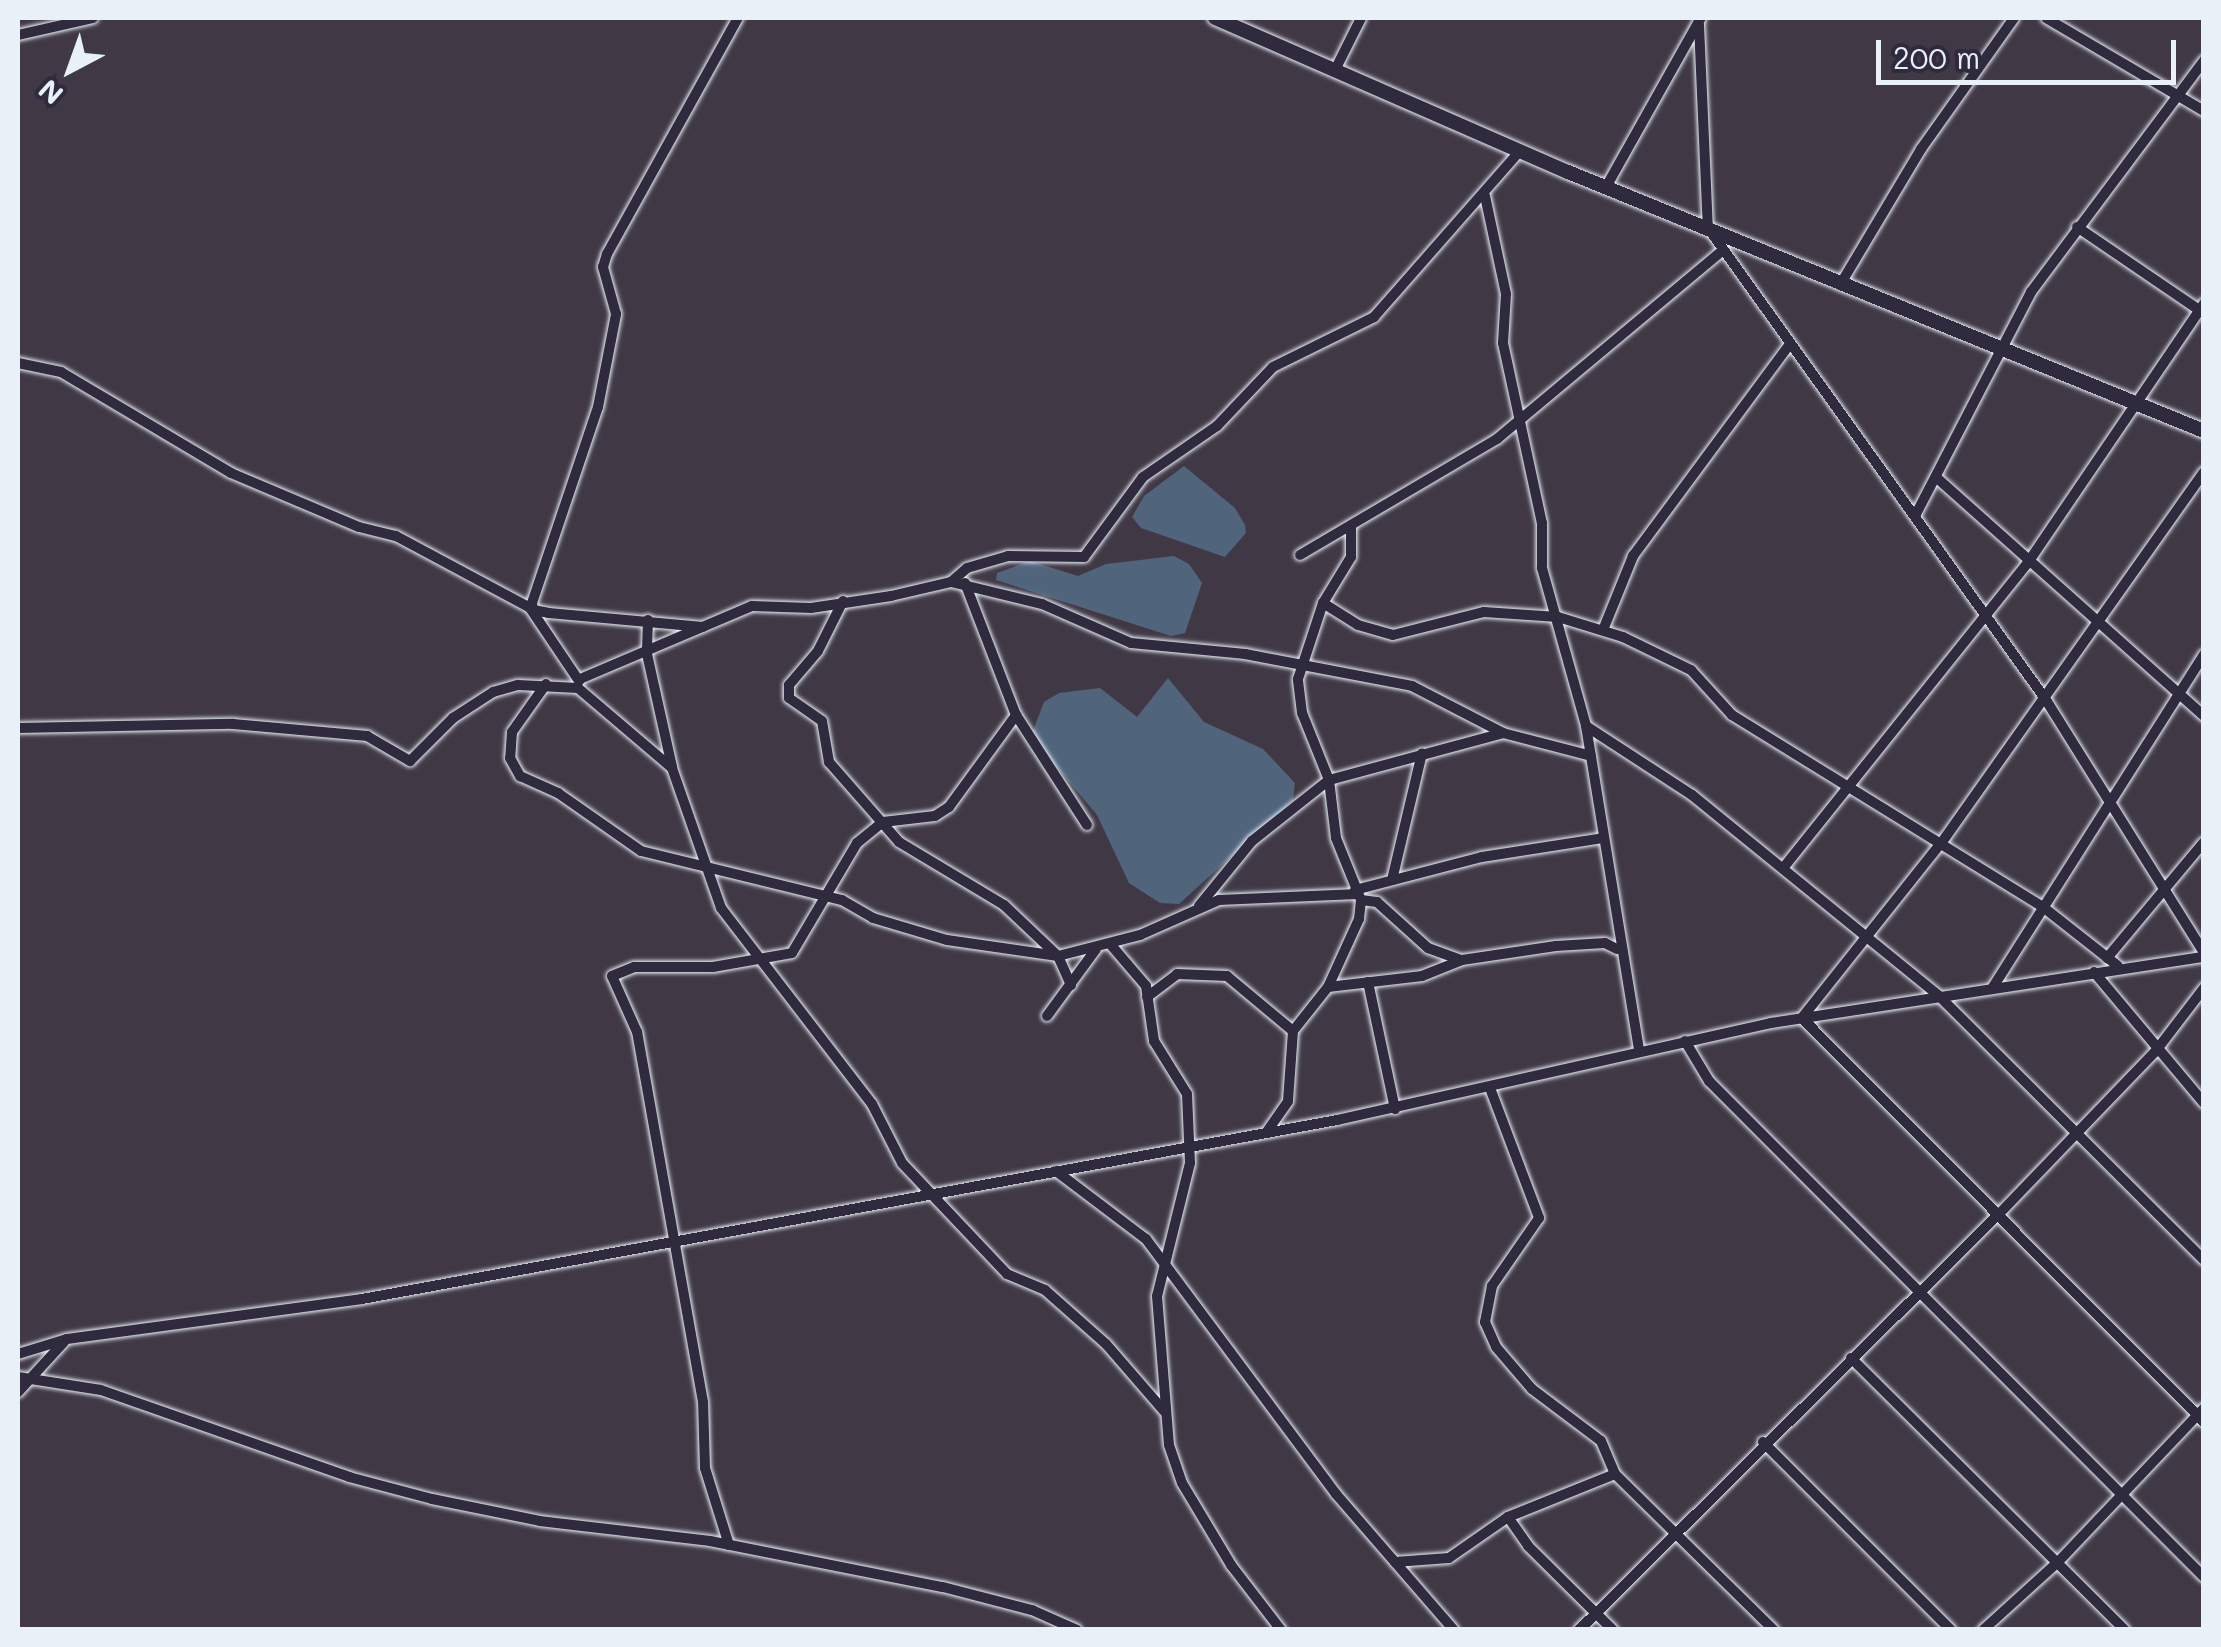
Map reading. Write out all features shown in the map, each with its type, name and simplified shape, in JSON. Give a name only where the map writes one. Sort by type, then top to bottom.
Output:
[{"type":"main road","points":[[1215,18],[1520,152],[2204,431]]},
{"type":"street","points":[[18,34],[93,18]]},
{"type":"street","points":[[672,768],[578,683],[533,610],[598,408],[616,314],[603,267],[607,254],[738,18]]},
{"type":"street","points":[[1335,70],[1361,18]]},
{"type":"street","points":[[1840,285],[1921,149],[2014,18]]},
{"type":"street","points":[[2046,18],[2204,112]]},
{"type":"street","points":[[1606,187],[1646,107],[1700,21]]},
{"type":"street","points":[[18,1354],[67,1339],[362,1299],[1395,1109],[1639,1050],[1802,1018],[2204,955],[2168,888],[2046,700],[1708,228],[1700,21]]},
{"type":"street","points":[[1916,514],[1998,348],[2077,227],[2204,61]]},
{"type":"street","points":[[951,582],[961,573],[1008,556],[1084,557],[1144,477],[1217,426],[1273,367],[1374,317],[1520,152]]},
{"type":"street","points":[[1485,196],[1506,294],[1503,343],[1522,415],[1542,523],[1542,568],[1586,726],[1618,950],[1639,1050]]},
{"type":"street","points":[[1784,868],[2028,564],[2201,307],[2077,227]]},
{"type":"street","points":[[1300,556],[1398,492],[1497,439],[1723,250]]},
{"type":"street","points":[[1603,630],[1633,556],[1790,345]]},
{"type":"street","points":[[18,363],[61,372],[231,473],[359,528],[396,536],[533,610],[704,628]]},
{"type":"street","points":[[1802,1018],[1870,940],[2046,700],[2204,472]]},
{"type":"street","points":[[1937,478],[2028,564],[2204,716]]},
{"type":"street","points":[[1268,1130],[1288,1101],[1294,1031],[1328,988],[1355,930],[1358,895],[1336,838],[1329,780],[1302,714],[1302,666],[1323,603],[1351,557],[1351,526]]},
{"type":"street","points":[[961,573],[1016,714],[1088,825]]},
{"type":"street","points":[[18,728],[233,724],[367,736],[410,761],[453,718],[493,692],[578,683],[752,606],[811,608],[951,582],[1042,604],[1132,642],[1412,686],[1504,733],[1590,756]]},
{"type":"street","points":[[842,601],[788,693],[822,721],[829,762],[882,822],[924,860],[1004,905],[1058,956],[1071,985]]},
{"type":"street","points":[[1323,603],[1358,625],[1393,635],[1467,612],[1558,616],[1603,630],[1691,670],[1732,715],[2043,907],[2118,966]]},
{"type":"street","points":[[648,620],[647,654],[672,768],[721,908],[872,1104],[892,1151],[1007,1274],[1045,1290],[1106,1344],[1164,1411]]},
{"type":"street","points":[[1994,988],[2204,654]]},
{"type":"street","points":[[547,684],[512,732],[512,768],[641,851],[706,863],[828,897],[886,923],[958,943],[1058,956],[1111,945],[1198,906],[1245,896],[1358,895],[1377,902],[1428,948],[1462,960]]},
{"type":"street","points":[[729,1545],[705,1468],[702,1402],[637,1032],[612,976],[634,967],[763,960],[792,954],[852,850],[882,822],[935,816],[949,807],[1016,714]]},
{"type":"street","points":[[1586,726],[1692,795],[1939,996],[1966,1029],[2079,1129],[2204,1260]]},
{"type":"street","points":[[1198,906],[1252,841],[1329,780],[1504,733]]},
{"type":"street","points":[[1392,880],[1422,753]]},
{"type":"street","points":[[1358,895],[1392,880],[1482,857],[1604,838]]},
{"type":"street","points":[[2107,958],[2204,842]]},
{"type":"street","points":[[1328,988],[1422,976],[1462,960],[1580,943],[1618,950]]},
{"type":"street","points":[[1111,945],[1140,977],[1154,1041],[1187,1094],[1190,1147],[1161,1261],[1156,1330],[1164,1411],[1182,1483],[1231,1565],[1281,1630]]},
{"type":"street","points":[[1047,1016],[1096,949]]},
{"type":"street","points":[[2094,972],[2155,1052],[2204,1102]]},
{"type":"street","points":[[1147,996],[1177,974],[1227,976],[1294,1031]]},
{"type":"street","points":[[1368,982],[1395,1109]]},
{"type":"street","points":[[1579,1630],[1764,1442],[1998,1215],[2155,1052],[2204,988]]},
{"type":"street","points":[[1802,1018],[2201,1415],[2120,1492],[2058,1562],[1984,1630]]},
{"type":"street","points":[[1685,1041],[1709,1081],[2204,1576]]},
{"type":"street","points":[[1490,1088],[1538,1218],[1492,1286],[1487,1329],[1500,1354],[1532,1388],[1601,1440],[1615,1474],[1774,1630]]},
{"type":"street","points":[[1056,1171],[1139,1231],[1336,1494],[1454,1630]]},
{"type":"street","points":[[18,1392],[67,1339]]},
{"type":"street","points":[[1851,1358],[2125,1630]]},
{"type":"street","points":[[18,1377],[101,1390],[349,1478],[432,1499],[540,1522],[729,1545],[992,1598],[1077,1630]]},
{"type":"street","points":[[1764,1442],[1951,1630]]},
{"type":"street","points":[[1395,1562],[1448,1558],[1508,1517],[1615,1474]]},
{"type":"street","points":[[1508,1517],[1613,1630]]},
{"type":"water","points":[[1184,466],[1235,508],[1245,525],[1246,533],[1225,557],[1141,528],[1132,517],[1144,496]]},
{"type":"water","points":[[1174,556],[1189,564],[1202,583],[1185,633],[1171,636],[996,580],[997,573],[1030,561],[1078,576],[1106,564]]},
{"type":"water","points":[[1168,678],[1204,722],[1263,749],[1295,783],[1293,800],[1179,904],[1160,903],[1129,883],[1097,815],[1031,736],[1044,702],[1059,693],[1100,688],[1137,717]]}]
